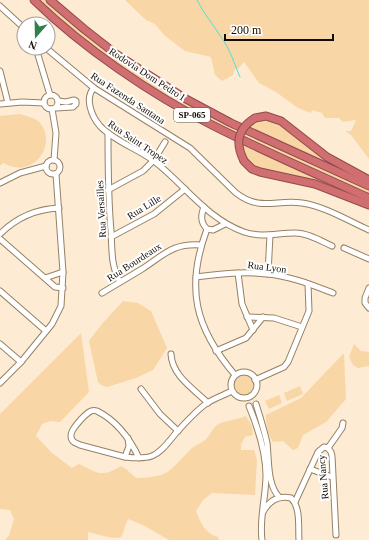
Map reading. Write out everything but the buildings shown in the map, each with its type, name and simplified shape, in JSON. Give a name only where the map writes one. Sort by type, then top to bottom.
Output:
[{"type":"highway","name":"Rodovia Dom Pedro I","points":[[34,0],[66,29],[107,60],[166,99],[212,126],[369,198]]},
{"type":"highway","name":"Rodovia Dom Pedro I","points":[[50,0],[84,30],[116,54],[186,99],[231,123],[369,186]]},
{"type":"highway","points":[[369,180],[327,157],[281,121],[266,116],[254,118],[244,126],[239,137],[239,149],[244,161],[252,169],[315,184],[369,205]]},
{"type":"street","points":[[0,6],[16,21]]},
{"type":"street","points":[[38,56],[50,95]]},
{"type":"street","name":"Rua Fazenda Santana","points":[[55,56],[94,88],[190,148],[236,193],[245,199],[255,203],[266,204],[291,202],[303,203],[369,230]]},
{"type":"street","points":[[0,71],[8,103]]},
{"type":"street","name":"Rua Saint Tropez","points":[[94,88],[89,96],[89,102],[94,117],[100,126],[108,133],[154,160],[225,224],[245,232],[270,236],[295,233],[304,234],[332,246]]},
{"type":"street","points":[[50,95],[55,96],[58,101]]},
{"type":"street","points":[[44,103],[45,98],[50,95]]},
{"type":"street","points":[[44,103],[47,108],[54,109],[73,107],[76,104],[76,101],[74,100],[66,102],[58,101]]},
{"type":"street","points":[[54,160],[56,133],[54,109],[58,101]]},
{"type":"street","points":[[0,104],[44,103]]},
{"type":"street","name":"Rua Versailles","points":[[108,133],[108,190],[113,266],[115,274],[120,282]]},
{"type":"street","points":[[108,190],[143,171],[154,160],[165,142]]},
{"type":"street","points":[[0,383],[21,362],[56,319],[59,311],[62,298],[63,272],[56,174],[59,171],[60,166],[58,161],[48,161],[46,170],[49,173],[56,174]]},
{"type":"street","points":[[0,183],[20,173],[46,166]]},
{"type":"street","name":"Rua Lille","points":[[111,237],[154,214],[185,189]]},
{"type":"street","points":[[204,206],[201,220],[207,229],[213,230],[225,224]]},
{"type":"street","points":[[0,234],[12,223],[29,214],[47,209],[59,208]]},
{"type":"street","points":[[207,229],[197,261],[196,277],[199,313],[202,326],[216,351],[235,376]]},
{"type":"street","points":[[268,274],[270,236]]},
{"type":"street","points":[[0,239],[55,287],[63,288]]},
{"type":"street","name":"Rua Bourdeaux","points":[[102,293],[144,268],[168,251],[190,244],[201,245]]},
{"type":"street","points":[[344,248],[369,259]]},
{"type":"street","points":[[45,278],[63,272]]},
{"type":"street","points":[[238,273],[242,304],[253,330]]},
{"type":"street","name":"Rua Lyon","points":[[196,277],[238,273],[268,274],[308,284],[333,294]]},
{"type":"street","points":[[255,380],[284,367],[288,362],[309,311],[308,284]]},
{"type":"street","points":[[369,288],[365,298],[365,303],[369,308]]},
{"type":"street","points":[[0,291],[46,331]]},
{"type":"street","points":[[248,317],[274,318],[302,327]]},
{"type":"street","points":[[216,351],[246,338],[263,317]]},
{"type":"street","points":[[0,344],[21,362]]},
{"type":"street","points":[[171,354],[172,361],[182,378],[208,403]]},
{"type":"street","points":[[262,540],[262,514],[266,474],[258,427],[247,402],[232,391],[231,382],[235,376],[240,373],[252,375],[255,380],[256,389],[254,399],[267,443],[272,483],[274,490],[279,497]]},
{"type":"street","points":[[142,389],[160,414],[178,431]]},
{"type":"street","points":[[139,458],[128,437],[101,413],[93,410],[89,412],[71,430],[73,442],[80,445],[125,457],[139,458],[152,456],[159,452],[178,431],[208,403],[232,391]]},
{"type":"street","points":[[247,402],[254,399]]},
{"type":"street","name":"Rua Nancy","points":[[336,535],[332,477],[332,452],[328,448],[342,428],[343,423]]},
{"type":"street","points":[[125,457],[129,446],[128,437]]},
{"type":"street","points":[[295,502],[318,452],[324,447],[328,448]]},
{"type":"street","points":[[310,469],[332,477]]},
{"type":"street","points":[[262,514],[270,502],[279,497],[291,498],[295,502],[298,509],[299,540]]},
{"type":"shaded area","points":[[38,0],[46,0],[74,24],[236,128],[235,132],[182,105],[132,74],[107,57]]},
{"type":"shaded area","points":[[125,0],[369,0],[369,159],[351,135],[345,131],[351,131],[356,120],[343,122],[339,118],[325,118],[322,113],[312,110],[311,113],[298,108],[276,92],[259,83],[244,62],[239,68],[235,69],[233,75],[222,81],[215,75],[211,57],[185,51],[164,35],[155,24],[146,20]]},
{"type":"shaded area","points":[[20,114],[33,118],[40,123],[46,136],[44,149],[37,161],[31,165],[19,168],[3,163],[0,166],[0,116]]},
{"type":"shaded area","points":[[268,119],[282,125],[328,161],[345,171],[247,127],[258,120]]},
{"type":"shaded area","points":[[244,131],[369,189],[369,195],[242,136]]},
{"type":"shaded area","points":[[241,144],[336,189],[262,170],[248,160]]},
{"type":"shaded area","points":[[123,301],[138,303],[151,311],[167,348],[153,370],[136,378],[107,387],[98,382],[89,341]]},
{"type":"shaded area","points":[[81,333],[89,392],[60,422],[50,421],[42,424],[36,436],[52,453],[72,468],[79,464],[95,472],[104,473],[121,466],[136,478],[147,477],[162,475],[168,472],[192,448],[207,438],[217,425],[246,416],[252,426],[253,435],[245,437],[241,445],[241,450],[254,450],[257,460],[255,495],[212,493],[203,500],[196,511],[207,531],[218,537],[219,540],[169,540],[143,525],[128,519],[121,537],[118,538],[88,532],[88,540],[5,540],[9,535],[14,519],[10,510],[0,509],[0,414]]},
{"type":"shaded area","points":[[354,344],[361,351],[369,352],[369,366],[358,368],[353,365],[349,357]]},
{"type":"shaded area","points":[[344,353],[346,399],[326,422],[303,435],[298,448],[293,450],[283,441],[273,442],[267,428],[266,415],[301,398]]},
{"type":"shaded area","points":[[244,375],[251,378],[254,385],[251,392],[244,395],[237,392],[234,385],[237,378]]},
{"type":"shaded area","points":[[300,386],[303,394],[287,401],[284,393]]},
{"type":"shaded area","points":[[279,395],[282,403],[269,409],[265,401]]},
{"type":"waterway","points":[[197,0],[227,46],[240,77]]}]
